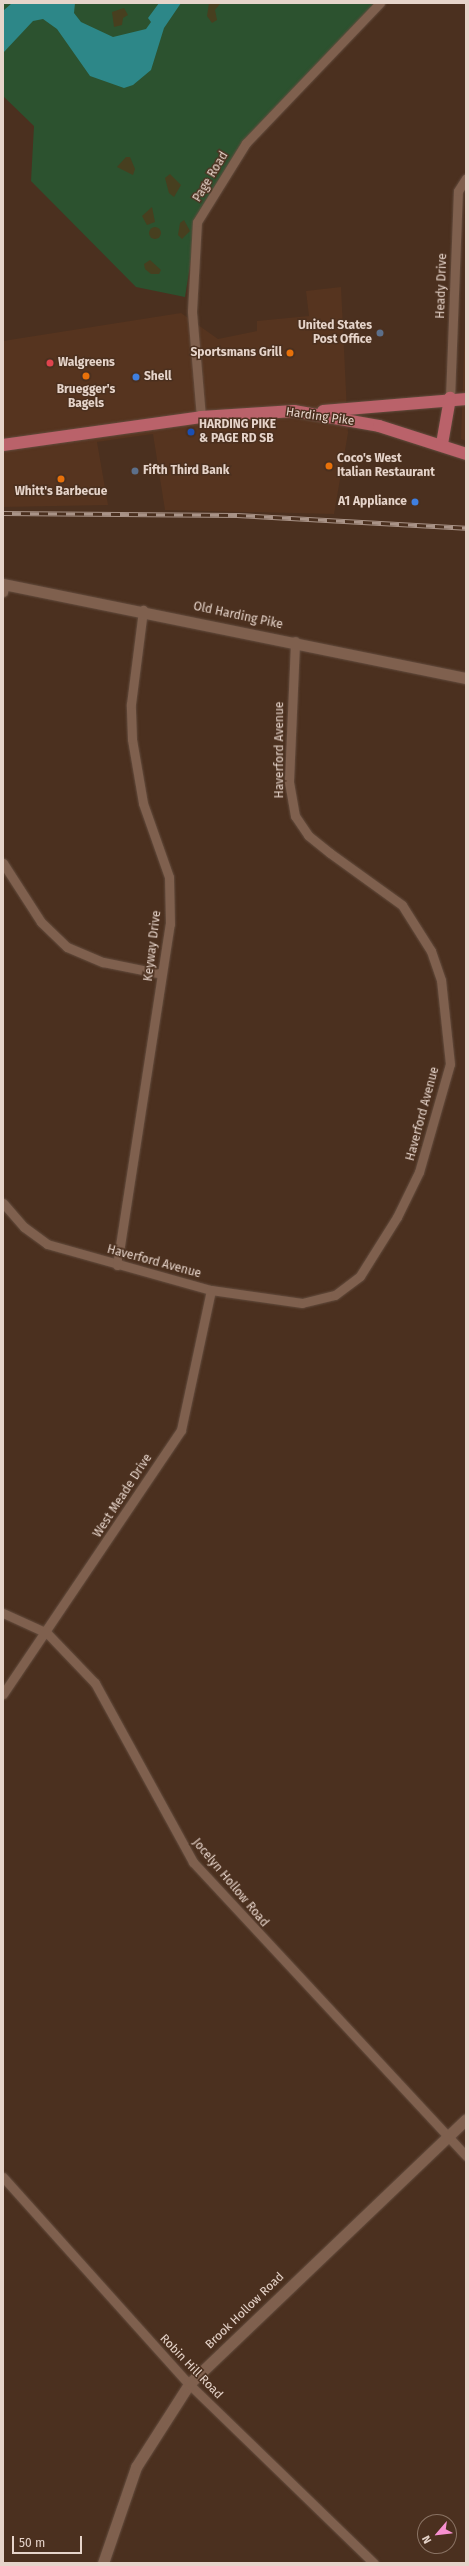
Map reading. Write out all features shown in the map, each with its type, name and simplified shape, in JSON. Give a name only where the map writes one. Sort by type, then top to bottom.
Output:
[{"type":"main road","points":[[442,444],[450,398]]},
{"type":"main road","points":[[308,412],[450,398],[466,399]]},
{"type":"main road","name":"Harding Pike","points":[[3,445],[201,417],[308,412],[379,426],[442,444],[466,454]]},
{"type":"street","name":"Page Road","points":[[201,417],[192,311],[198,222],[246,143],[380,3]]},
{"type":"street","name":"Heady Drive","points":[[450,398],[462,191],[466,178]]},
{"type":"street","name":"Old Harding Pike","points":[[4,587],[143,610],[466,678]]},
{"type":"street","name":"Keyway Drive","points":[[117,1265],[170,924],[169,877],[143,803],[132,739],[131,704],[143,610]]},
{"type":"street","name":"Haverford Avenue","points":[[3,1203],[24,1227],[47,1244],[117,1265],[211,1290],[302,1303],[335,1295],[360,1276],[377,1253],[420,1172],[450,1064],[441,980],[418,927],[402,905],[330,853],[308,834],[295,816],[289,781],[295,641]]},
{"type":"street","points":[[3,863],[41,922],[67,946],[103,962],[162,974]]},
{"type":"street","name":"West Meade Drive","points":[[3,1694],[47,1633],[181,1430],[211,1290]]},
{"type":"street","name":"Jocelyn Hollow Road","points":[[3,1613],[47,1633],[95,1682],[193,1862],[466,2156]]},
{"type":"street","name":"Brook Hollow Road","points":[[103,2563],[136,2467],[189,2384],[466,2119]]},
{"type":"street","name":"Robin Hill Road","points":[[3,2177],[189,2384],[374,2563]]},
{"type":"shaded area","points":[[341,287],[348,433],[334,514],[165,510],[153,434],[97,442],[108,505],[3,507],[3,341],[181,313],[218,339],[257,331],[257,321],[309,316],[306,291]]},
{"type":"shaded area","points":[[466,295],[466,441],[461,439]]},
{"type":"green space","points":[[3,3],[380,3],[246,143],[197,222],[185,297],[136,287],[31,181],[34,126],[3,96]]},
{"type":"sand","points":[[209,3],[220,4],[215,10],[217,20],[212,23],[207,16]]},
{"type":"sand","points":[[124,8],[128,15],[123,18],[122,25],[114,27],[112,12]]},
{"type":"sand","points":[[126,157],[130,157],[135,169],[133,175],[117,167]]},
{"type":"sand","points":[[170,174],[181,185],[174,197],[169,193],[165,178]]},
{"type":"sand","points":[[152,207],[155,222],[147,225],[142,216]]},
{"type":"sand","points":[[184,220],[190,231],[182,239],[178,235],[180,223]]},
{"type":"sand","points":[[153,227],[157,227],[161,233],[157,239],[153,239],[149,235],[149,231]]},
{"type":"sand","points":[[150,260],[161,270],[159,274],[151,274],[145,269],[144,264]]},
{"type":"water","points":[[12,3],[75,3],[74,13],[81,22],[113,37],[146,29],[151,22],[148,18],[159,3],[181,3],[164,28],[151,70],[133,85],[124,88],[90,76],[57,29],[43,19],[33,21],[3,53],[3,11]]},
{"type":"railway","points":[[3,513],[237,515],[466,528]]},
{"type":"place","name":"United States Post Office","points":[[380,333]]},
{"type":"place","name":"Sportsmans Grill","points":[[290,353]]},
{"type":"place","name":"Walgreens","points":[[50,363]]},
{"type":"place","name":"Bruegger's Bagels","points":[[86,376]]},
{"type":"place","name":"Shell","points":[[136,377]]},
{"type":"place","name":"HARDING PIKE & PAGE RD SB","points":[[191,432]]},
{"type":"place","name":"Coco's West Italian Restaurant","points":[[329,466]]},
{"type":"place","name":"Fifth Third Bank","points":[[135,471]]},
{"type":"place","name":"Whitt's Barbecue","points":[[61,479]]},
{"type":"place","name":"A1 Appliance","points":[[415,502]]}]
